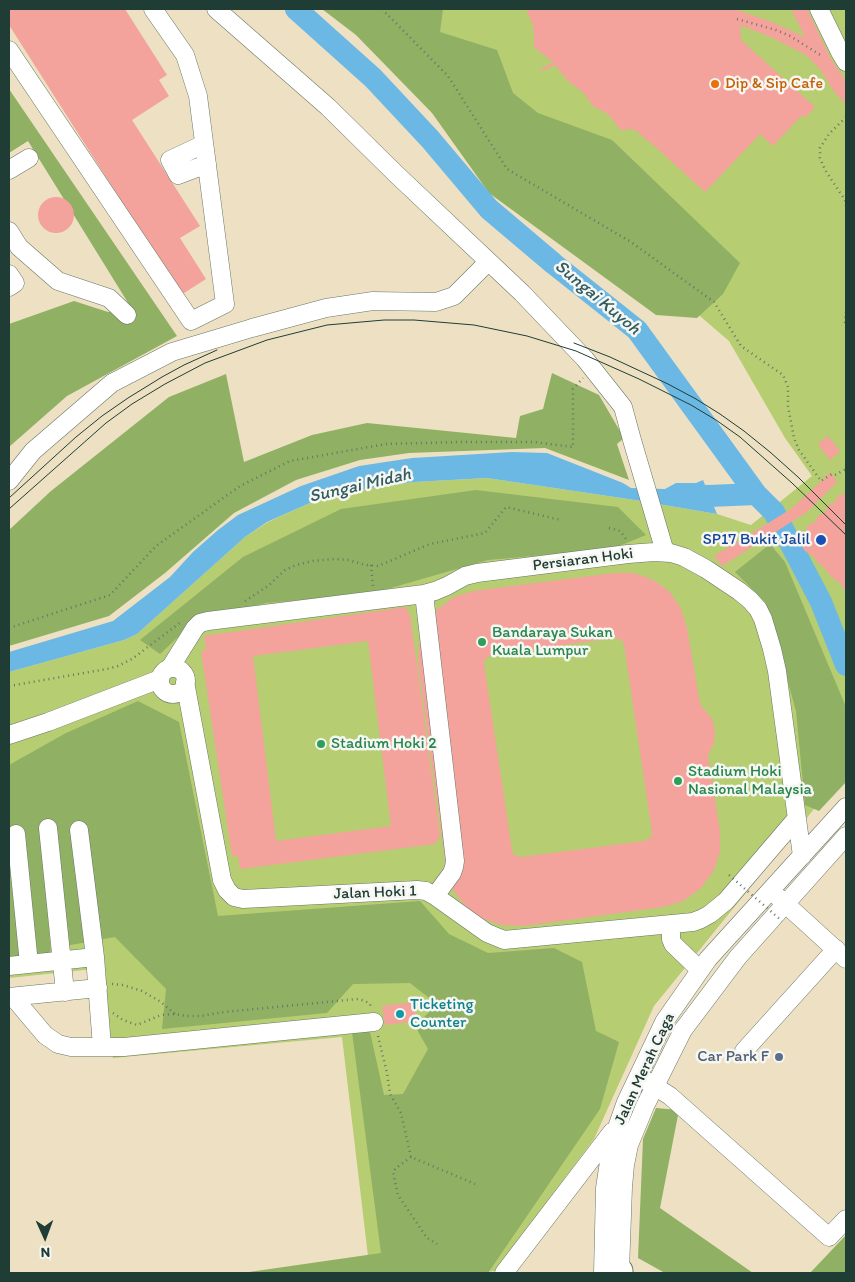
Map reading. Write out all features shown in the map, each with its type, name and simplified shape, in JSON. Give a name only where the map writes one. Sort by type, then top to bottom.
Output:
[{"type":"street","points":[[9,50],[191,321],[225,304],[198,96],[185,55],[153,9]]},
{"type":"street","points":[[216,9],[328,107],[522,294],[592,367],[624,406],[665,552]]},
{"type":"street","points":[[819,9],[846,62]]},
{"type":"street","points":[[204,144],[170,160],[178,175],[207,164]]},
{"type":"street","points":[[9,170],[29,158]]},
{"type":"street","points":[[9,231],[19,247],[58,281],[110,298],[128,314]]},
{"type":"street","points":[[9,481],[32,451],[112,383],[172,352],[326,308],[372,301],[436,302],[454,296],[488,262]]},
{"type":"street","points":[[9,274],[15,283],[9,287]]},
{"type":"street","name":"Persiaran Hoki","points":[[165,673],[195,628],[200,623],[208,620],[424,594],[436,591],[465,576],[477,573],[628,554],[654,552],[676,554],[706,569],[739,591],[750,600],[763,619],[777,672],[802,856]]},
{"type":"street","points":[[424,594],[455,861],[452,873],[436,896]]},
{"type":"street","points":[[9,735],[48,722],[165,673]]},
{"type":"street","name":"Jalan Hoki 1","points":[[165,673],[160,683],[164,690],[171,693],[179,692],[185,682],[222,880],[227,890],[234,897],[243,899],[407,889],[426,891],[436,896],[487,933],[504,940],[693,922],[718,908],[742,883],[797,818]]},
{"type":"street","points":[[9,747],[48,722]]},
{"type":"street","name":"Jalan Merah Caga","points":[[610,1273],[605,1188],[612,1142],[626,1102],[664,1022],[708,959],[843,811]]},
{"type":"street","points":[[48,828],[64,992]]},
{"type":"street","points":[[79,830],[95,957],[102,1047]]},
{"type":"street","points":[[16,834],[29,964]]},
{"type":"street","name":"Jalan Merah Caga","points":[[610,1273],[628,1151],[637,1125],[655,1085],[683,1030],[738,957],[784,913],[846,836]]},
{"type":"street","points":[[744,1051],[841,954],[784,913],[771,890]]},
{"type":"street","points":[[671,924],[673,944],[700,970]]},
{"type":"street","points":[[9,966],[95,957]]},
{"type":"street","points":[[11,997],[98,988]]},
{"type":"street","points":[[11,997],[45,1035],[58,1044],[71,1047],[124,1047],[374,1022]]},
{"type":"street","points":[[638,1076],[670,1096],[829,1237],[846,1219]]},
{"type":"street","points":[[504,1273],[618,1124]]},
{"type":"path","points":[[382,9],[448,76],[507,169],[631,242],[714,302],[741,346],[783,376],[788,387],[788,406],[794,438],[799,450],[821,482],[832,474],[835,475],[846,469]]},
{"type":"path","points":[[737,19],[790,36],[822,56]]},
{"type":"path","points":[[846,118],[829,134],[820,148],[820,158],[825,170],[845,200],[846,206]]},
{"type":"path","points":[[846,312],[844,322],[846,325]]},
{"type":"path","points":[[9,628],[110,596],[156,546],[240,486],[290,461],[386,444],[534,442],[573,447],[573,389],[592,367]]},
{"type":"path","points":[[242,604],[260,592],[285,570],[296,565],[334,559],[378,566],[430,544],[486,534],[506,507],[561,520]]},
{"type":"path","points":[[610,528],[620,531],[625,537]]},
{"type":"path","points":[[371,565],[372,583]]},
{"type":"path","points":[[9,686],[118,666],[132,659],[184,620]]},
{"type":"path","points":[[729,875],[784,913]]},
{"type":"path","points":[[411,1156],[393,1172],[398,1195],[427,1238],[437,1244]]},
{"type":"green space","points":[[322,9],[443,9],[440,32],[497,50],[513,93],[538,113],[612,140],[740,263],[723,294],[697,318],[656,315],[489,193],[432,113],[356,35]]},
{"type":"green space","name":"Bandaraya Sukan Kuala Lumpur","points":[[357,9],[846,9],[846,775],[818,804],[654,1006],[594,1139],[495,1271],[472,1273],[370,1273],[342,1037],[113,1058],[103,968],[9,978],[9,672],[124,640],[137,634],[245,537],[268,522],[319,499],[349,491],[414,482],[487,478],[717,514],[751,525],[812,476],[785,438],[729,341],[644,268]]},
{"type":"green space","points":[[9,89],[177,336],[67,396],[9,447],[9,324],[74,301],[108,312],[130,306],[28,141],[9,153]]},
{"type":"green space","points":[[552,373],[599,395],[624,438],[617,444],[629,480],[545,448],[409,453],[360,460],[296,480],[234,513],[165,573],[109,616],[9,646],[9,530],[51,491],[169,397],[226,374],[244,462],[312,435],[367,423],[516,438],[520,416],[543,409]]},
{"type":"green space","points":[[476,490],[618,507],[646,535],[612,549],[488,560],[370,594],[266,603],[196,620],[160,654],[140,640],[243,557],[341,509]]},
{"type":"green space","points":[[770,544],[785,562],[846,707],[846,782],[819,811],[805,805],[796,711],[766,603],[735,572]]},
{"type":"green space","points":[[138,701],[179,722],[218,916],[420,901],[449,934],[488,953],[554,948],[582,962],[596,1031],[619,1042],[600,1109],[488,1273],[242,1273],[381,1253],[352,1032],[370,1032],[384,1095],[403,1094],[428,1049],[415,1026],[437,1004],[410,983],[353,984],[327,1013],[162,1029],[166,989],[115,937],[65,946],[56,823],[41,824],[51,956],[9,961],[9,765],[66,733]]},
{"type":"green space","points":[[656,1108],[679,1110],[660,1208],[753,1273],[665,1273],[638,1258],[643,1139]]},
{"type":"green space","points":[[846,1235],[846,1273],[810,1273]]},
{"type":"water","points":[[512,452],[547,453],[623,483],[631,488],[665,489],[676,483],[696,483],[703,480],[717,514],[487,478],[414,482],[349,491],[319,499],[267,522],[245,537],[137,634],[124,640],[9,672],[9,652],[113,621],[170,577],[193,552],[238,515],[301,486],[359,466],[412,458]]},
{"type":"building","points":[[9,9],[125,9],[167,75],[159,80],[169,96],[132,120],[200,226],[180,238],[206,279],[181,295],[9,25]]},
{"type":"building","points":[[526,9],[734,9],[772,22],[805,37],[791,9],[807,9],[831,59],[846,81],[846,105],[833,90],[820,69],[806,55],[773,38],[740,26],[741,40],[815,107],[805,118],[802,115],[773,146],[760,134],[705,192],[634,129],[621,130],[608,114],[593,106],[583,92],[569,82],[555,65],[541,71],[541,69],[553,62],[534,47],[533,25]]},
{"type":"building","points":[[56,197],[69,202],[74,215],[69,228],[56,233],[43,228],[38,215],[43,202]]},
{"type":"building","points":[[828,436],[840,451],[830,460],[818,444]]},
{"type":"building","points":[[831,472],[837,482],[807,512],[722,566],[714,556],[791,509]]},
{"type":"building","name":"SP17 Bukit Jalil","points":[[846,492],[846,593],[840,583],[831,577],[813,556],[794,541],[800,534],[806,531],[808,525],[815,522],[818,516],[825,512],[828,505],[835,502],[838,496]]},
{"type":"building","name":"Stadium Hoki Nasional Malaysia","points":[[614,573],[634,573],[653,580],[670,592],[681,609],[687,628],[700,704],[712,719],[715,730],[714,743],[708,755],[720,831],[720,852],[713,872],[700,889],[683,901],[663,907],[523,926],[501,925],[481,918],[464,905],[452,888],[446,867],[418,664],[419,644],[425,625],[438,609],[454,597],[473,591]],"holes":[[[615,638],[622,640],[652,832],[651,837],[645,841],[521,857],[516,856],[512,850],[484,664],[485,659],[491,655]]]},
{"type":"building","points":[[405,607],[410,614],[440,836],[435,844],[240,869],[238,856],[232,856],[201,651],[206,650],[204,636]],"holes":[[[368,641],[391,826],[276,841],[253,656]]]},
{"type":"building","name":"Ticketing Counter","points":[[414,1002],[417,1021],[385,1025],[382,1006]]},
{"type":"waterway","name":"Sungai Kuyoh","points":[[296,9],[373,78],[430,139],[489,209],[637,330],[756,494],[774,512],[821,602],[846,665]]},
{"type":"waterway","name":"Sungai Midah","points":[[680,495],[756,494]]},
{"type":"tram line","points":[[9,509],[106,423],[132,404],[205,363],[267,340],[327,325],[384,320],[414,320],[474,325],[527,336],[576,351],[639,379],[691,405],[740,437],[792,483],[846,535]]},
{"type":"tram line","points":[[574,343],[610,357],[668,384],[720,414],[770,452],[846,525]]},
{"type":"tram line","points":[[9,498],[102,416],[162,377],[217,350]]},
{"type":"place","name":"Dip & Sip Cafe","points":[[715,84]]},
{"type":"place","name":"SP17 Bukit Jalil","points":[[821,540]]},
{"type":"place","name":"Bandaraya Sukan Kuala Lumpur","points":[[482,642]]},
{"type":"place","name":"Stadium Hoki 2","points":[[321,744]]},
{"type":"place","name":"Stadium Hoki Nasional Malaysia","points":[[678,781]]},
{"type":"place","name":"Ticketing Counter","points":[[400,1014]]},
{"type":"place","name":"Car Park F","points":[[779,1057]]}]
